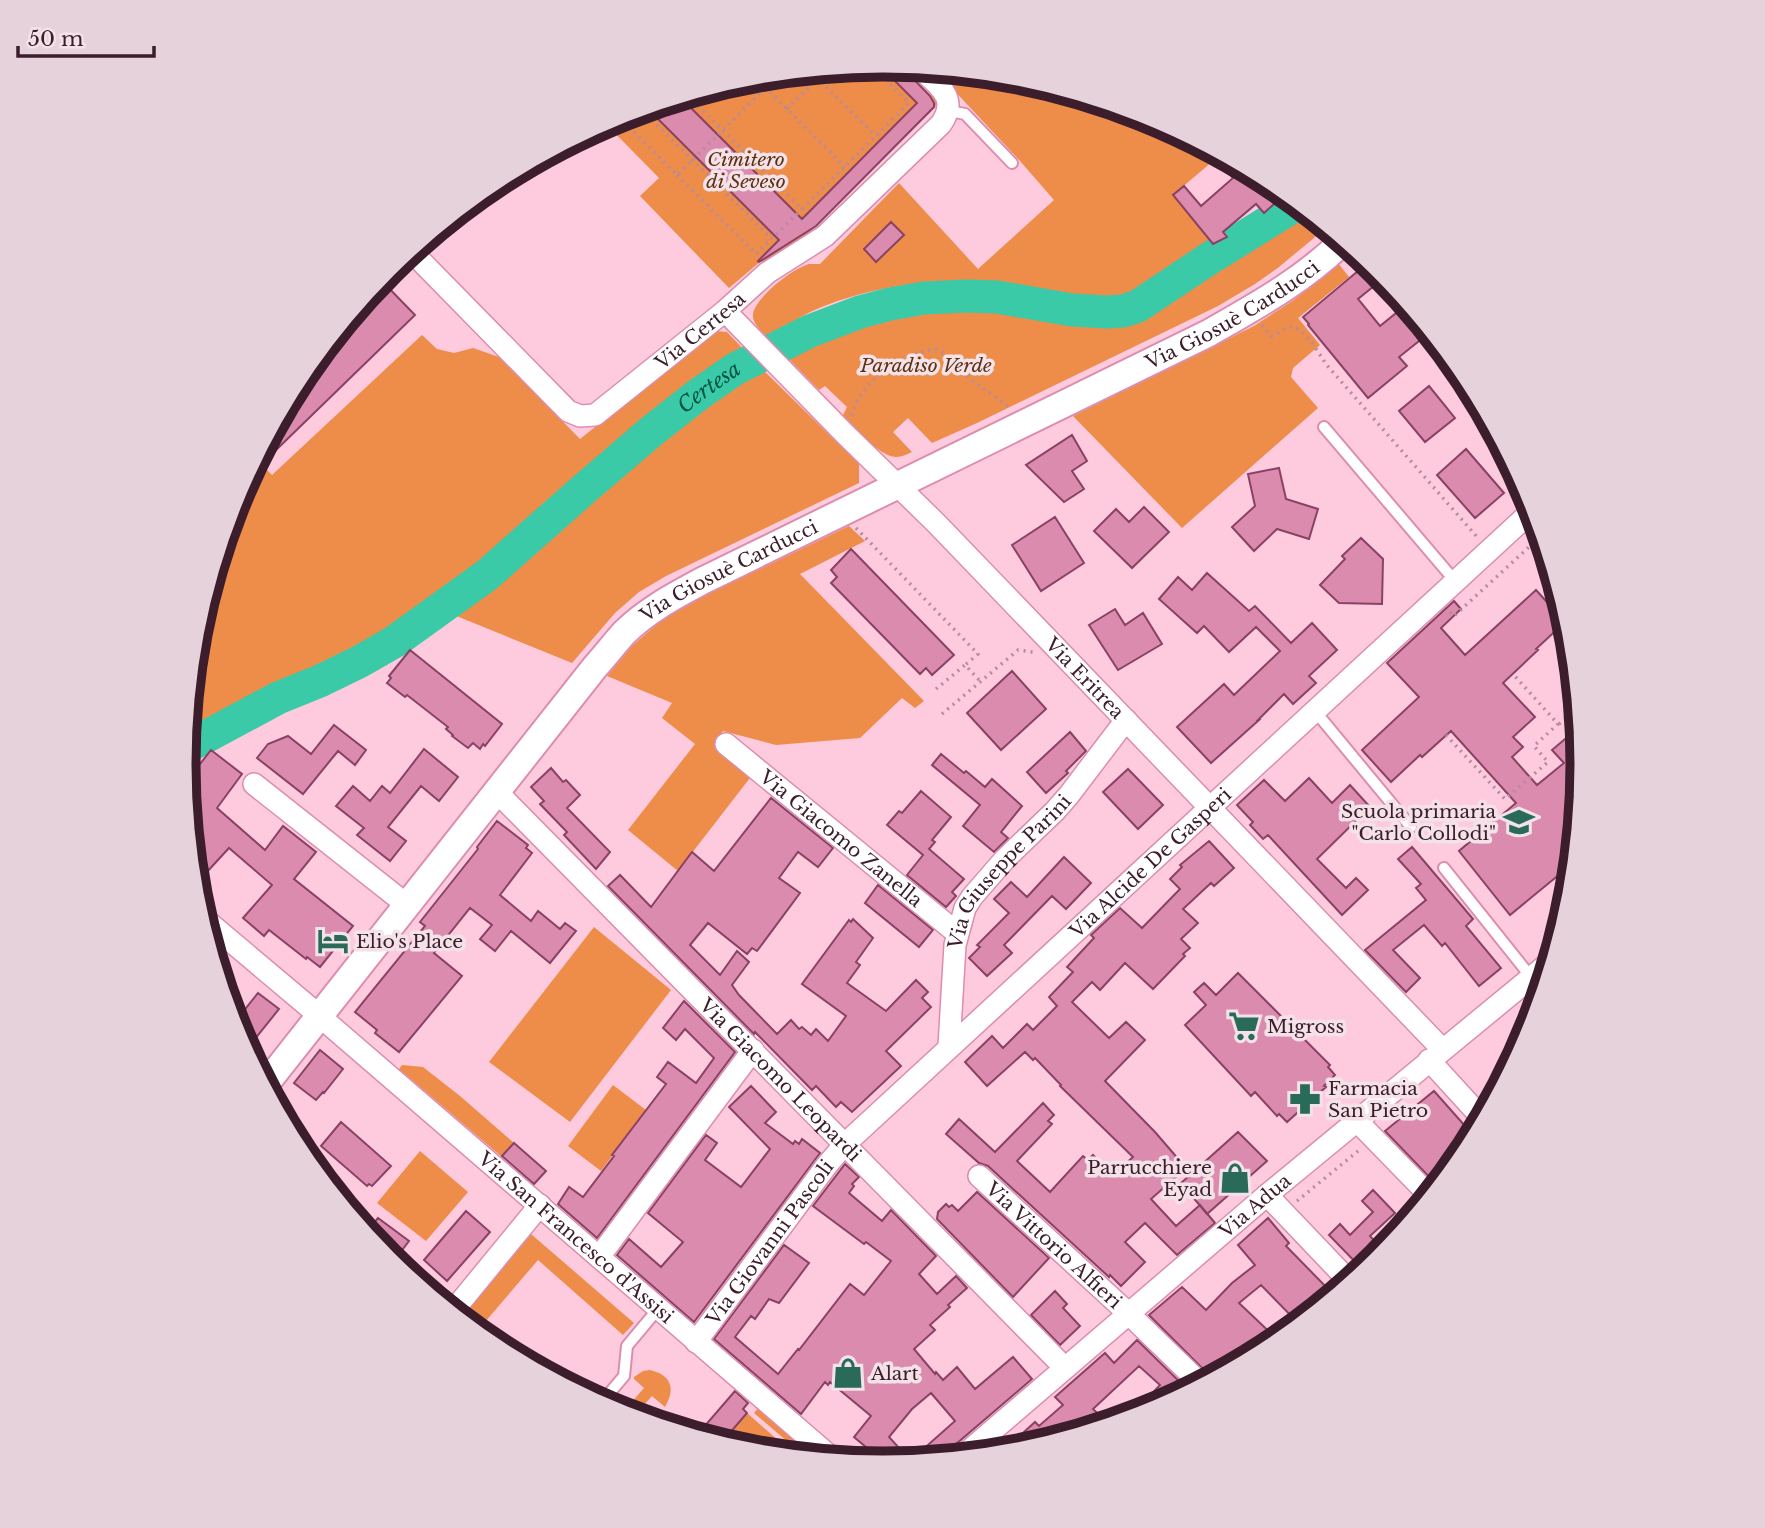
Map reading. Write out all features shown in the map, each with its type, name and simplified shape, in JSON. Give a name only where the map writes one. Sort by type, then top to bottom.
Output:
[{"type":"street","points":[[930,78],[947,97],[949,105],[946,116]]},
{"type":"street","name":"Via Certesa","points":[[418,258],[568,411],[580,416],[595,415],[725,311],[767,273],[825,236],[933,132],[946,116]]},
{"type":"street","name":"Via Giosuè Carducci","points":[[271,1077],[595,667],[625,632],[644,616],[682,592],[1209,333],[1300,278],[1335,247]]},
{"type":"street","name":"Via Eritrea","points":[[725,311],[936,523],[1210,807],[1436,1055],[1476,1110]]},
{"type":"street","name":"Via Alcide De Gasperi","points":[[845,1144],[1524,518]]},
{"type":"street","name":"Via Giuseppe Parini","points":[[949,1046],[957,933],[965,908],[1006,859],[1069,795],[1126,720]]},
{"type":"street","name":"Via Giacomo Zanella","points":[[726,744],[957,933]]},
{"type":"street","points":[[254,784],[407,905]]},
{"type":"street","name":"Via Giacomo Leopardi","points":[[497,792],[1065,1368]]},
{"type":"street","name":"Via San Francesco d'Assisi","points":[[216,929],[820,1448]]},
{"type":"street","name":"Via Adua","points":[[976,1444],[1356,1120],[1537,972]]},
{"type":"street","points":[[599,1257],[753,1050]]},
{"type":"street","points":[[1356,1120],[1423,1188]]},
{"type":"street","name":"Via Giovanni Pascoli","points":[[696,1342],[845,1144]]},
{"type":"street","name":"Via Vittorio Alfieri","points":[[979,1176],[1193,1376]]},
{"type":"street","points":[[1267,1195],[1342,1274]]},
{"type":"street","points":[[458,1304],[540,1205]]},
{"type":"lane","points":[[946,116],[956,112],[965,114],[1012,163]]},
{"type":"lane","points":[[1324,426],[1455,581]]},
{"type":"lane","points":[[1315,710],[1411,827]]},
{"type":"lane","points":[[1444,867],[1531,977]]},
{"type":"lane","points":[[609,1394],[624,1376],[627,1346],[658,1309]]},
{"type":"path","points":[[628,126],[756,254],[909,103],[883,77]]},
{"type":"path","points":[[787,109],[816,80]]},
{"type":"path","points":[[820,80],[876,136]]},
{"type":"path","points":[[677,175],[766,88],[845,167]]},
{"type":"path","points":[[695,103],[802,209]]},
{"type":"path","points":[[650,118],[772,239]]},
{"type":"path","points":[[1258,320],[1271,337],[1291,327],[1302,332],[1325,363],[1479,540]]},
{"type":"path","points":[[844,433],[859,397],[873,379],[898,362],[936,349],[947,355],[973,382],[1013,410]]},
{"type":"path","points":[[851,522],[978,654],[936,689]]},
{"type":"path","points":[[965,665],[981,682]]},
{"type":"path","points":[[1513,674],[1558,724]]},
{"type":"path","points":[[1446,735],[1505,799],[1548,762],[1534,746],[1568,716]]},
{"type":"green space","name":"Cimitero di Seveso","points":[[838,78],[913,78],[939,103],[803,239],[765,263],[761,261],[729,288],[640,196],[659,178],[614,132],[705,100],[748,90]]},
{"type":"green space","points":[[944,80],[1017,90],[1103,113],[1145,129],[1212,162],[1173,195],[1213,244],[1154,286],[1119,303],[1079,302],[988,285],[937,282],[872,291],[830,304],[796,320],[770,340],[756,325],[753,314],[756,307],[776,284],[802,267],[820,264],[899,183],[978,269],[1054,200]]},
{"type":"green space","name":"Paradiso Verde","points":[[1298,217],[1319,234],[1255,284],[1218,306],[932,443],[908,418],[893,432],[912,452],[902,456],[889,455],[874,446],[843,415],[847,407],[825,386],[819,390],[787,357],[862,324],[923,309],[992,309],[1072,322],[1121,322],[1154,309],[1267,233]]},
{"type":"green space","points":[[1338,263],[1349,277],[1298,318],[1320,345],[1293,368],[1291,377],[1318,408],[1182,528],[1073,416],[1254,326],[1294,300]]},
{"type":"green space","points":[[715,331],[727,332],[747,353],[713,372],[428,609],[382,641],[322,672],[227,709],[197,726],[201,674],[219,586],[232,543],[263,466],[272,475],[422,335],[437,349],[454,353],[473,348],[499,357],[580,439]]},
{"type":"green space","points":[[762,369],[859,464],[859,483],[666,576],[639,592],[615,613],[572,663],[454,615],[611,478],[709,403]]},
{"type":"green space","points":[[849,526],[865,541],[800,574],[924,701],[915,708],[902,698],[860,738],[776,745],[723,731],[714,744],[753,774],[678,871],[628,830],[695,744],[662,718],[672,703],[607,676],[632,646],[683,606]]},
{"type":"green space","points":[[594,927],[671,990],[570,1122],[489,1062]]},
{"type":"green space","points":[[402,1065],[423,1067],[514,1143],[502,1157],[399,1069]]},
{"type":"green space","points":[[613,1085],[646,1110],[601,1171],[568,1146]]},
{"type":"green space","points":[[420,1151],[468,1192],[426,1241],[377,1203]]},
{"type":"green space","points":[[531,1234],[634,1323],[623,1335],[538,1260],[485,1322],[494,1330],[465,1310]]},
{"type":"green space","points":[[643,1371],[657,1372],[670,1383],[670,1394],[665,1407],[652,1396],[642,1407],[631,1403],[644,1388],[634,1379]]},
{"type":"green space","points":[[758,1408],[801,1446],[791,1445],[754,1413]]},
{"type":"green space","points":[[747,1413],[779,1441],[778,1443],[729,1434]]},
{"type":"building","points":[[891,77],[912,78],[930,96],[934,107],[816,226],[759,262],[779,240],[655,116],[688,105],[802,219],[917,103]]},
{"type":"building","points":[[1225,169],[1276,202],[1264,213],[1256,204],[1223,232],[1227,237],[1213,244],[1173,195],[1184,186],[1201,206],[1233,178]]},
{"type":"building","points":[[891,222],[904,235],[876,262],[864,249]]},
{"type":"building","points":[[1355,268],[1375,285],[1358,299],[1380,326],[1399,311],[1422,339],[1399,357],[1407,366],[1368,398],[1303,317],[1358,271]]},
{"type":"building","points":[[388,287],[415,315],[276,450],[273,447],[311,382],[337,346]]},
{"type":"building","points":[[1429,386],[1455,418],[1425,442],[1399,411]]},
{"type":"building","points":[[1072,435],[1087,461],[1072,471],[1084,489],[1064,502],[1026,465]]},
{"type":"building","points":[[1466,449],[1504,493],[1475,518],[1437,475]]},
{"type":"building","points":[[1279,468],[1286,499],[1318,509],[1309,539],[1277,529],[1254,551],[1232,527],[1255,506],[1248,474]]},
{"type":"building","points":[[1144,507],[1169,532],[1132,568],[1094,531],[1116,509],[1129,522]]},
{"type":"building","points":[[1055,517],[1084,563],[1041,591],[1012,545]]},
{"type":"building","points":[[1361,538],[1383,559],[1382,604],[1339,603],[1320,585],[1345,559],[1342,556]]},
{"type":"building","points":[[851,549],[954,655],[932,675],[926,668],[920,674],[831,583],[837,577],[831,570]]},
{"type":"building","points":[[1207,573],[1249,611],[1255,606],[1291,643],[1312,623],[1337,650],[1309,676],[1316,683],[1293,704],[1284,694],[1211,763],[1177,727],[1224,684],[1234,695],[1280,651],[1256,627],[1229,652],[1204,626],[1197,633],[1159,599],[1178,577],[1192,590]]},
{"type":"building","points":[[1536,590],[1551,606],[1556,630],[1503,683],[1535,717],[1513,737],[1523,747],[1512,757],[1537,785],[1564,763],[1552,750],[1569,736],[1570,764],[1564,854],[1560,873],[1510,915],[1459,851],[1516,803],[1451,731],[1391,782],[1362,750],[1419,697],[1387,663],[1454,601],[1461,609],[1441,628],[1465,655]]},
{"type":"building","points":[[1115,609],[1125,625],[1143,613],[1162,644],[1118,670],[1089,625]]},
{"type":"building","points":[[410,650],[502,724],[485,746],[483,744],[480,749],[473,743],[468,748],[452,736],[446,729],[448,727],[387,683],[391,678],[389,676]]},
{"type":"building","points":[[1012,671],[1046,709],[1001,750],[967,713]]},
{"type":"building","points":[[334,725],[366,750],[355,765],[338,751],[303,794],[257,758],[268,744],[288,736],[311,754]]},
{"type":"building","points":[[1070,732],[1086,751],[1066,771],[1068,773],[1046,793],[1027,772]]},
{"type":"building","points":[[424,749],[458,777],[439,801],[421,786],[388,827],[406,841],[390,861],[357,835],[364,828],[336,806],[353,786],[370,801],[382,786],[390,793]]},
{"type":"building","points":[[211,750],[242,774],[217,808],[265,850],[283,826],[316,852],[294,879],[353,926],[320,967],[269,930],[264,936],[243,918],[272,885],[229,848],[205,874],[197,809],[196,769]]},
{"type":"building","points":[[941,754],[985,787],[992,779],[1022,806],[1001,832],[1008,838],[994,852],[963,826],[980,805],[932,765]]},
{"type":"building","points":[[551,768],[580,795],[567,808],[610,852],[596,869],[564,835],[567,832],[540,804],[544,801],[531,787]]},
{"type":"building","points":[[1128,769],[1163,805],[1138,829],[1103,792]]},
{"type":"building","points":[[1309,778],[1332,803],[1350,785],[1370,807],[1317,859],[1346,888],[1356,878],[1368,890],[1342,915],[1268,835],[1263,839],[1250,825],[1253,822],[1237,805],[1264,780],[1285,801]]},
{"type":"building","points":[[921,791],[951,817],[932,840],[935,842],[929,849],[964,879],[952,892],[956,896],[946,907],[907,875],[923,855],[887,825],[899,811],[902,813]]},
{"type":"building","points":[[771,798],[833,848],[818,867],[798,852],[779,878],[800,893],[757,951],[752,948],[747,954],[708,923],[690,945],[720,975],[737,951],[749,962],[732,985],[777,1034],[791,1020],[799,1029],[802,1027],[811,1035],[816,1029],[828,1041],[846,1016],[802,984],[849,920],[851,922],[853,919],[873,938],[856,962],[860,965],[847,983],[886,1011],[916,980],[928,992],[922,998],[931,1007],[886,1051],[901,1066],[852,1112],[841,1102],[836,1107],[816,1086],[812,1090],[608,886],[620,875],[651,907],[692,852],[714,871]]},
{"type":"building","points":[[497,821],[528,845],[526,848],[532,853],[500,895],[531,921],[538,911],[560,929],[565,923],[576,931],[550,963],[511,931],[495,951],[480,939],[492,925],[470,908],[434,953],[462,976],[399,1052],[355,1012],[425,926],[420,922]]},
{"type":"building","points":[[1209,841],[1234,868],[1214,886],[1211,883],[1183,909],[1198,923],[1181,939],[1190,948],[1183,954],[1185,956],[1153,989],[1125,963],[1100,990],[1092,982],[1072,1002],[1109,1038],[1126,1022],[1145,1040],[1105,1081],[1186,1168],[1151,1199],[1176,1226],[1200,1205],[1215,1223],[1177,1255],[1145,1223],[1125,1242],[1145,1262],[1121,1286],[988,1166],[979,1163],[946,1134],[959,1119],[995,1152],[1043,1103],[1054,1115],[1048,1121],[1052,1124],[1017,1161],[1050,1192],[1083,1156],[1088,1160],[1093,1155],[1112,1176],[1133,1157],[1035,1058],[1033,1060],[1025,1052],[987,1086],[965,1062],[992,1036],[1003,1048],[1027,1024],[1033,1030],[1057,1006],[1049,997],[1073,972],[1067,967],[1094,938],[1091,935],[1120,908],[1142,928],[1180,889],[1170,879],[1182,867],[1180,865]]},
{"type":"building","points":[[1412,847],[1473,919],[1466,926],[1501,968],[1479,986],[1445,943],[1442,946],[1424,925],[1393,950],[1420,978],[1406,992],[1365,950],[1426,900],[1416,888],[1421,884],[1398,859]]},
{"type":"building","points":[[1064,857],[1091,883],[1066,909],[1052,896],[1004,945],[1012,953],[987,976],[969,958],[980,947],[977,945],[1009,913],[994,899],[1011,882],[1027,897]]},
{"type":"building","points":[[878,885],[933,930],[919,947],[865,903]]},
{"type":"building","points":[[1238,973],[1330,1065],[1328,1067],[1335,1075],[1324,1086],[1326,1087],[1287,1122],[1279,1114],[1277,1116],[1255,1092],[1251,1096],[1185,1025],[1206,1005],[1194,992],[1204,983],[1216,995]]},
{"type":"building","points":[[258,993],[279,1009],[254,1040],[242,1012]]},
{"type":"building","points":[[684,1001],[735,1052],[597,1238],[558,1204],[569,1187],[583,1197],[666,1084],[657,1077],[668,1062],[696,1083],[714,1058],[685,1029],[676,1040],[663,1028]]},
{"type":"building","points":[[320,1050],[343,1069],[316,1100],[294,1083]]},
{"type":"building","points":[[751,1086],[776,1112],[765,1123],[793,1144],[795,1141],[799,1144],[802,1139],[820,1153],[694,1322],[617,1255],[629,1239],[661,1267],[683,1242],[648,1213],[706,1135],[717,1143],[705,1160],[741,1187],[770,1149],[729,1107]]},
{"type":"building","points":[[1434,1091],[1466,1127],[1431,1178],[1385,1131]]},
{"type":"building","points":[[341,1122],[391,1166],[372,1186],[367,1186],[321,1146]]},
{"type":"building","points":[[1238,1132],[1267,1161],[1207,1214],[1181,1183]]},
{"type":"building","points":[[514,1143],[546,1171],[534,1184],[502,1156]]},
{"type":"building","points":[[845,1164],[859,1177],[852,1184],[854,1186],[849,1193],[882,1221],[891,1210],[936,1256],[919,1274],[937,1294],[956,1276],[967,1288],[930,1325],[935,1330],[914,1349],[935,1374],[936,1372],[943,1380],[957,1367],[975,1389],[1013,1357],[1032,1379],[954,1447],[922,1450],[955,1421],[931,1393],[912,1409],[889,1437],[901,1451],[870,1451],[854,1437],[871,1416],[830,1382],[828,1385],[825,1382],[801,1414],[714,1339],[784,1245],[809,1263],[779,1303],[769,1299],[755,1319],[751,1316],[735,1337],[778,1374],[850,1284],[864,1295],[891,1261],[813,1206]]},
{"type":"building","points":[[1373,1190],[1395,1213],[1370,1236],[1376,1242],[1355,1262],[1329,1235],[1340,1224],[1350,1235],[1373,1212],[1362,1201]]},
{"type":"building","points":[[977,1192],[1049,1258],[1013,1297],[937,1219],[938,1212],[946,1204],[949,1207],[952,1205],[958,1211]]},
{"type":"building","points":[[466,1211],[490,1232],[447,1281],[424,1260]]},
{"type":"building","points":[[378,1218],[409,1241],[400,1253],[373,1224]]},
{"type":"building","points":[[1268,1218],[1289,1243],[1286,1246],[1327,1288],[1291,1316],[1261,1285],[1239,1303],[1269,1331],[1204,1370],[1149,1315],[1182,1287],[1206,1310],[1232,1283],[1255,1265],[1238,1245]]},
{"type":"building","points":[[1055,1291],[1067,1304],[1063,1308],[1080,1326],[1060,1345],[1031,1315]]},
{"type":"building","points":[[1137,1340],[1180,1383],[1148,1397],[1160,1385],[1139,1366],[1093,1409],[1100,1416],[1018,1438],[1035,1422],[1039,1426],[1063,1405],[1055,1397],[1105,1353],[1114,1363]]},
{"type":"building","points":[[735,1391],[748,1403],[743,1409],[747,1413],[729,1434],[703,1428]]},
{"type":"waterway","name":"Certesa","points":[[196,742],[278,698],[320,681],[394,642],[487,575],[653,430],[699,394],[735,369],[810,331],[860,312],[924,298],[997,297],[1072,310],[1123,311],[1138,306],[1288,210]]},
{"type":"place","name":"Scuola primaria \"Carlo Collodi\"","points":[[1519,822]]},
{"type":"place","name":"Elio's Place","points":[[333,941]]},
{"type":"place","name":"Migross","points":[[1244,1026]]},
{"type":"place","name":"Farmacia San Pietro","points":[[1305,1099]]},
{"type":"place","name":"Parrucchiere Eyad","points":[[1235,1178]]},
{"type":"place","name":"Alart","points":[[848,1373]]}]
